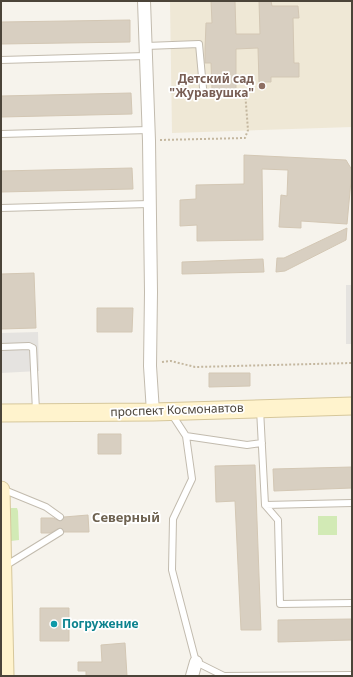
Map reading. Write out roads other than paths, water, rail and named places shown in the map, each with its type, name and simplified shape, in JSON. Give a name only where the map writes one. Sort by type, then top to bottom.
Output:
[{"type":"main road","name":"проспект Космонавтов","points":[[1,413],[352,406]]},
{"type":"main road","points":[[1,489],[4,566],[5,676]]},
{"type":"street","points":[[144,1],[149,135],[151,292],[150,366],[161,411]]},
{"type":"street","points":[[192,676],[196,662]]},
{"type":"lane","points":[[1,60],[146,51],[199,44],[203,88]]},
{"type":"lane","points":[[1,134],[149,135]]},
{"type":"lane","points":[[1,208],[149,204]]},
{"type":"lane","points":[[1,347],[29,346],[33,348],[36,412]]},
{"type":"lane","points":[[260,408],[265,505],[278,520],[280,604],[352,603]]},
{"type":"lane","points":[[161,411],[186,436],[247,445],[262,443]]},
{"type":"lane","points":[[186,436],[192,479],[173,519],[172,570],[196,662],[224,676],[350,675]]},
{"type":"lane","points":[[1,489],[46,507],[60,517]]},
{"type":"lane","points":[[265,505],[352,503]]},
{"type":"lane","points":[[4,566],[60,532]]},
{"type":"place","name":"Детский сад \"Журавушка\"","points":[[262,86]]},
{"type":"place","name":"Погружение","points":[[54,624]]},
{"type":"district","name":"Северный","points":[[126,517]]}]
